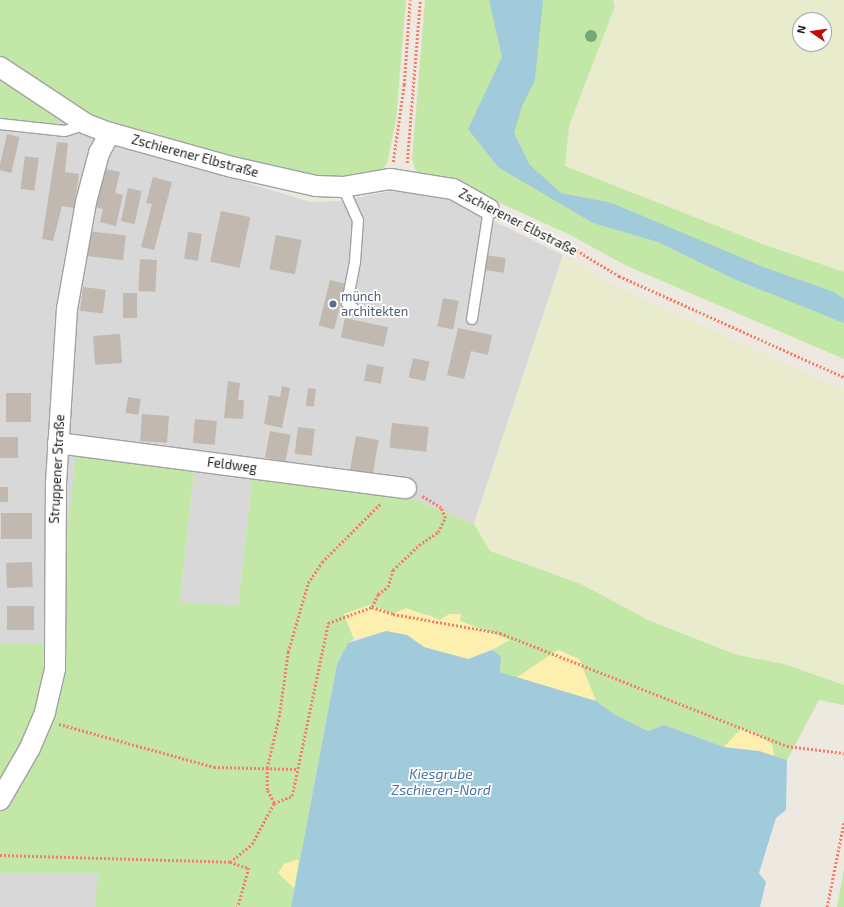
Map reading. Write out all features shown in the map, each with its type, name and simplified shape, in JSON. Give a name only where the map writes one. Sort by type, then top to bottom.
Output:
[{"type":"street","name":"Zschierener Elbstraße","points":[[0,67],[86,124],[110,134],[316,186],[343,187],[393,180],[453,189],[489,209]]},
{"type":"street","name":"Struppener Straße","points":[[0,800],[30,748],[45,712],[55,669],[56,628],[54,567],[58,443],[68,301],[86,202],[99,153],[110,134]]},
{"type":"street","name":"Feldweg","points":[[58,443],[401,487]]},
{"type":"lane","points":[[0,124],[65,131],[86,124]]},
{"type":"lane","points":[[343,187],[358,220],[355,262],[347,303],[357,311]]},
{"type":"lane","points":[[472,319],[489,209]]},
{"type":"path","points":[[393,180],[404,84],[410,0]]},
{"type":"path","points":[[393,180],[407,163],[420,0]]},
{"type":"path","name":"Zschierener Elbstraße","points":[[489,209],[563,242],[619,276],[844,377]]},
{"type":"path","points":[[274,803],[267,790],[267,768],[279,717],[290,646],[308,583],[322,562],[401,487],[434,502],[441,508],[445,518],[438,532],[419,545],[393,570],[388,587],[378,594],[372,607]]},
{"type":"path","points":[[230,862],[252,844],[274,803],[292,796],[328,623],[372,607],[393,614],[500,633],[787,746],[844,753]]},
{"type":"path","points":[[45,712],[57,723],[214,767],[297,769]]},
{"type":"path","points":[[827,907],[844,821]]},
{"type":"path","points":[[0,855],[230,862],[249,868],[238,907]]},
{"type":"shaded area","points":[[0,67],[134,148],[310,202],[339,201],[391,191],[447,198],[563,255],[474,524],[403,495],[253,470],[238,606],[180,602],[195,461],[68,528],[66,643],[0,644]]},
{"type":"shaded area","points":[[0,873],[98,873],[98,907],[0,907]]},
{"type":"green space","points":[[0,0],[406,0],[396,120],[387,164],[375,176],[335,181],[264,167],[103,121],[0,62]]},
{"type":"green space","points":[[425,0],[613,0],[615,6],[569,126],[565,166],[768,246],[844,272],[844,359],[627,266],[568,234],[461,185],[416,172],[412,159]]},
{"type":"green space","points":[[613,0],[844,0],[844,272],[768,246],[565,166],[569,126],[615,6]]},
{"type":"green space","points":[[3,79],[60,115],[61,120],[55,125],[0,119],[0,80]]},
{"type":"green space","points":[[563,255],[619,288],[844,390],[844,685],[784,664],[737,655],[648,620],[583,585],[490,551],[474,524]]},
{"type":"green space","points":[[76,453],[195,461],[180,602],[238,606],[253,470],[403,495],[474,524],[490,551],[583,585],[648,620],[737,655],[784,664],[844,685],[844,705],[819,700],[787,760],[774,756],[772,744],[751,731],[741,729],[724,747],[664,725],[648,731],[614,714],[596,701],[579,659],[558,650],[516,678],[500,672],[501,656],[492,650],[510,640],[459,621],[461,614],[440,621],[429,615],[394,613],[370,605],[344,614],[354,639],[348,643],[337,664],[291,907],[95,907],[98,873],[0,873],[0,644],[66,643],[68,528]]},
{"type":"green space","points":[[844,869],[844,907],[837,907]]},
{"type":"sand","points":[[370,605],[394,613],[406,608],[440,620],[449,614],[461,614],[460,621],[510,640],[468,659],[424,647],[407,635],[387,631],[354,639],[344,614]]},
{"type":"sand","points":[[558,650],[579,659],[596,701],[516,678]]},
{"type":"sand","points":[[741,729],[751,731],[772,744],[774,756],[759,751],[724,747]]},
{"type":"sand","points":[[299,859],[294,888],[278,873],[284,864]]},
{"type":"water","points":[[489,0],[543,0],[535,80],[522,106],[514,133],[530,165],[561,193],[612,203],[766,268],[834,292],[844,299],[844,323],[736,280],[658,242],[593,223],[498,167],[468,129],[502,57]]},
{"type":"water","name":"Kiesgrube Zschieren-Nord","points":[[386,631],[407,635],[424,647],[468,659],[492,650],[501,656],[500,672],[596,701],[614,714],[648,731],[664,725],[724,747],[759,751],[787,760],[786,810],[776,818],[759,873],[766,882],[760,907],[291,907],[337,664],[348,643]]},
{"type":"building","points":[[7,134],[20,137],[11,173],[0,170]]},
{"type":"building","points":[[57,142],[68,143],[65,172],[79,174],[74,208],[62,206],[53,241],[42,239]]},
{"type":"building","points":[[25,156],[39,158],[34,191],[20,189]]},
{"type":"building","points":[[101,168],[120,172],[115,193],[123,195],[116,226],[100,222],[103,209],[92,206]]},
{"type":"building","points":[[153,177],[172,182],[154,250],[141,247],[152,204],[146,203]]},
{"type":"building","points":[[128,188],[142,191],[135,224],[121,221]]},
{"type":"building","points":[[221,211],[250,217],[240,268],[210,262]]},
{"type":"building","points":[[86,231],[126,235],[123,260],[83,256]]},
{"type":"building","points":[[188,232],[202,234],[198,261],[184,259]]},
{"type":"building","points":[[276,235],[302,240],[295,274],[269,269]]},
{"type":"building","points":[[485,255],[506,258],[504,273],[483,270]]},
{"type":"building","points":[[140,259],[157,260],[155,292],[138,291]]},
{"type":"building","points":[[330,280],[346,284],[334,329],[319,326]]},
{"type":"building","points":[[83,287],[106,290],[103,314],[80,311]]},
{"type":"building","points":[[123,293],[137,293],[137,318],[123,318]]},
{"type":"building","points":[[443,298],[459,301],[453,330],[437,326]]},
{"type":"building","points":[[345,318],[388,327],[384,347],[341,338]]},
{"type":"building","points":[[458,328],[492,335],[488,355],[471,351],[464,379],[447,375]]},
{"type":"building","points":[[120,334],[122,363],[95,365],[93,336]]},
{"type":"building","points":[[413,358],[430,362],[425,381],[409,377]]},
{"type":"building","points":[[367,364],[384,367],[381,384],[364,381]]},
{"type":"building","points":[[228,381],[240,383],[238,400],[244,400],[243,419],[224,418]]},
{"type":"building","points":[[282,386],[290,388],[282,428],[264,424],[269,395],[280,397]]},
{"type":"building","points":[[308,388],[316,389],[314,407],[306,406]]},
{"type":"building","points":[[6,393],[31,393],[31,422],[6,422]]},
{"type":"building","points":[[128,397],[141,399],[138,415],[125,413]]},
{"type":"building","points":[[142,414],[169,416],[167,443],[140,441]]},
{"type":"building","points":[[195,419],[217,421],[215,445],[193,443]]},
{"type":"building","points":[[392,423],[429,427],[426,452],[389,448]]},
{"type":"building","points":[[298,427],[315,429],[312,456],[295,454]]},
{"type":"building","points":[[270,431],[291,435],[285,462],[265,458]]},
{"type":"building","points":[[356,436],[379,440],[372,475],[350,471]]},
{"type":"building","points":[[0,437],[18,437],[18,458],[0,458]]},
{"type":"building","points":[[0,487],[8,487],[8,502],[0,502]]},
{"type":"building","points":[[1,513],[32,513],[32,539],[1,539]]},
{"type":"building","points":[[32,562],[33,587],[7,588],[6,563]]},
{"type":"building","points":[[7,606],[34,606],[34,630],[7,630]]},
{"type":"place","name":"münch architekten","points":[[333,304]]}]
